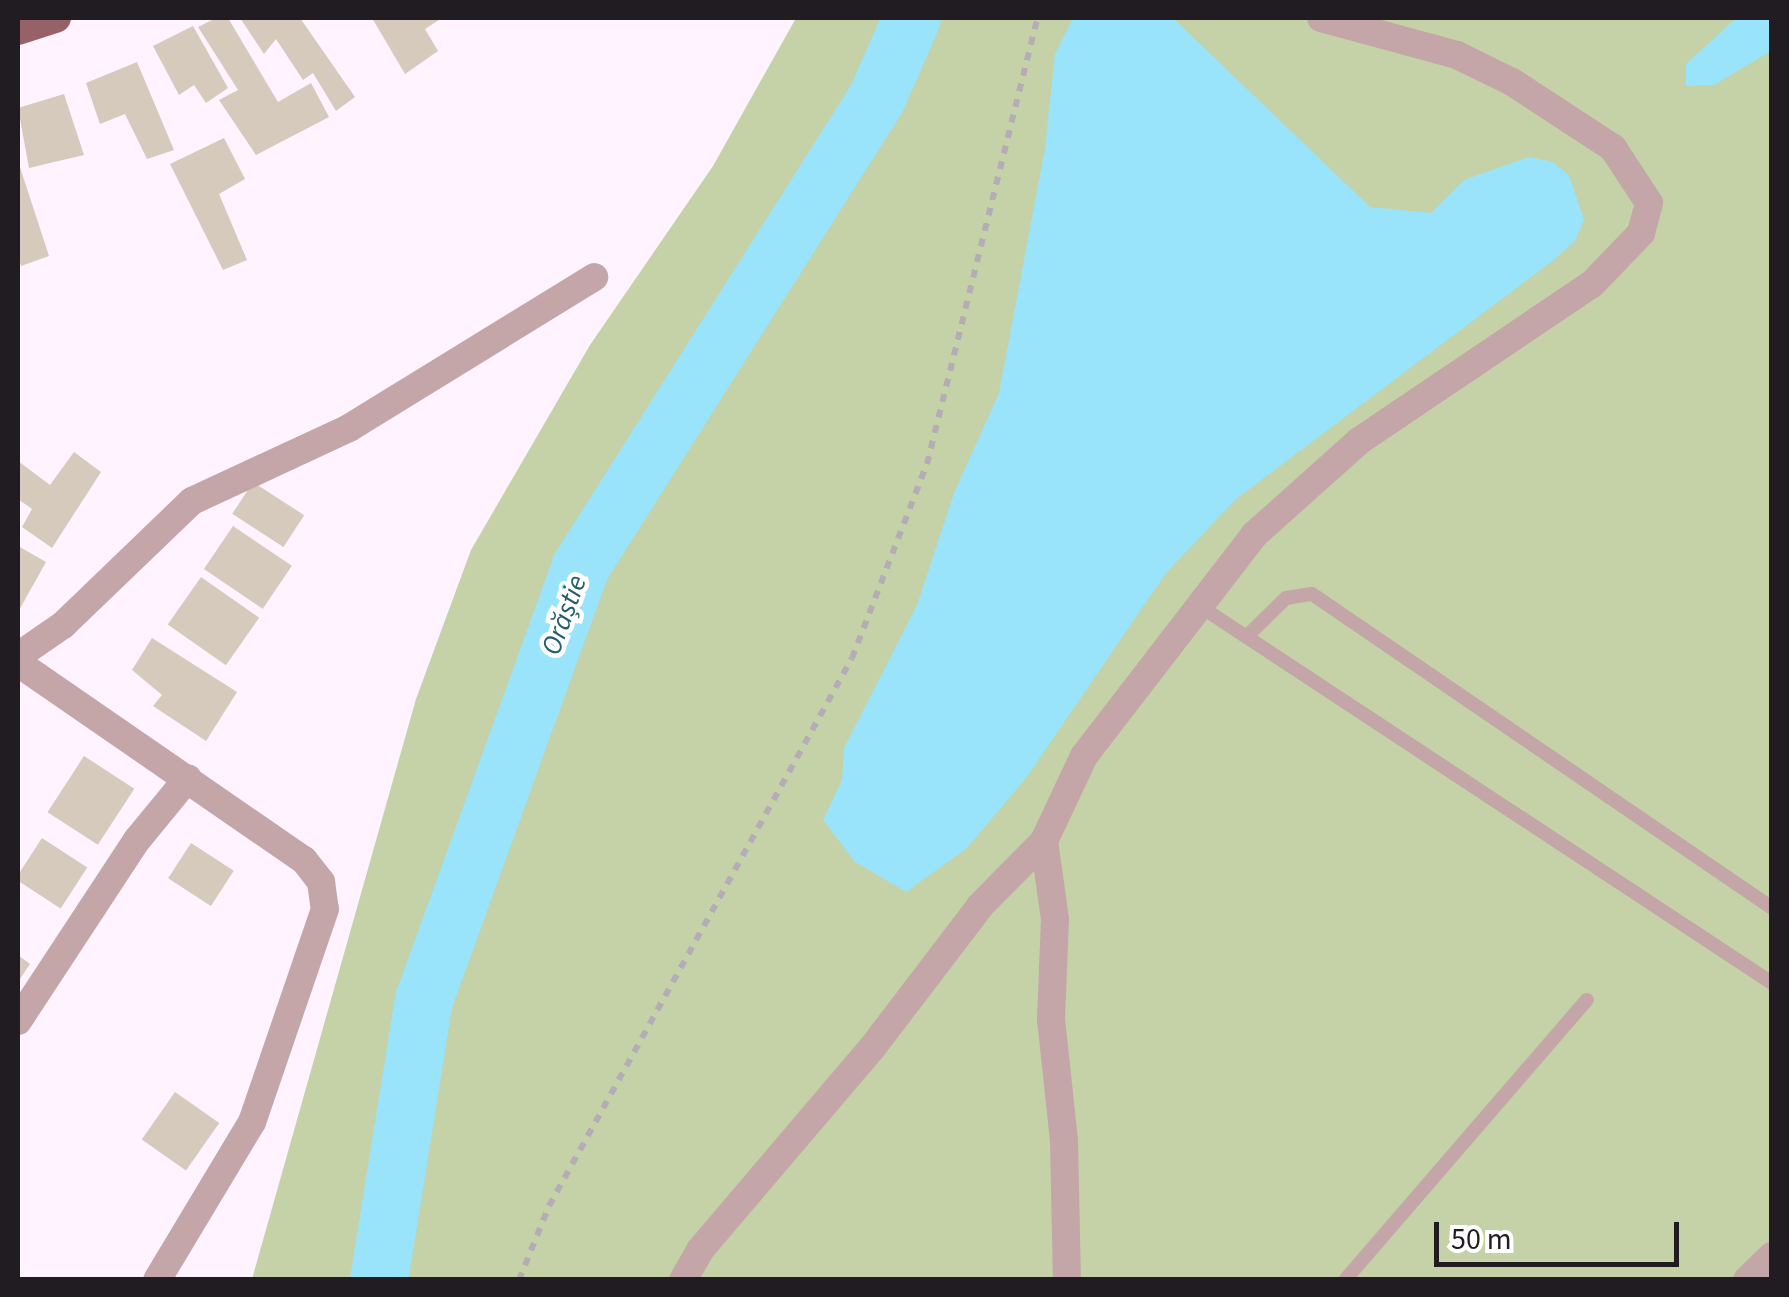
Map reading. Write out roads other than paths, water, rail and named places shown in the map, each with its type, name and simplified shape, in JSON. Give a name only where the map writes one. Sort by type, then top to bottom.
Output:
[{"type":"main road","points":[[18,30],[56,18]]},
{"type":"street","points":[[683,1280],[700,1250],[872,1048],[980,906],[1044,841],[1084,756],[1254,535],[1359,441],[1592,284],[1641,232],[1649,203],[1613,148],[1512,82],[1457,55],[1320,18]]},
{"type":"street","points":[[157,1280],[252,1122],[325,909],[321,882],[304,860],[18,659],[62,625],[192,501],[349,428],[594,278]]},
{"type":"street","points":[[18,1021],[136,840],[188,778]]},
{"type":"street","points":[[1044,841],[1055,919],[1051,1019],[1064,1140],[1067,1280]]},
{"type":"street","points":[[1748,1280],[1772,1256]]},
{"type":"lane","points":[[1248,636],[1286,598],[1312,594],[1772,908]]},
{"type":"lane","points":[[1198,605],[1772,983]]},
{"type":"lane","points":[[1344,1280],[1587,1000]]},
{"type":"water","points":[[1073,18],[1173,18],[1370,207],[1431,213],[1464,180],[1529,157],[1553,162],[1569,175],[1584,220],[1575,241],[1555,259],[1236,499],[1166,573],[1026,778],[967,848],[906,892],[855,862],[823,820],[842,780],[844,748],[917,605],[954,493],[999,393],[1045,148],[1055,54]]},
{"type":"water","points":[[1736,18],[1771,18],[1771,51],[1714,85],[1686,86],[1686,64]]},
{"type":"waterway","name":"Orăștie","points":[[379,1280],[424,1000],[580,568],[877,98],[912,18]]}]
